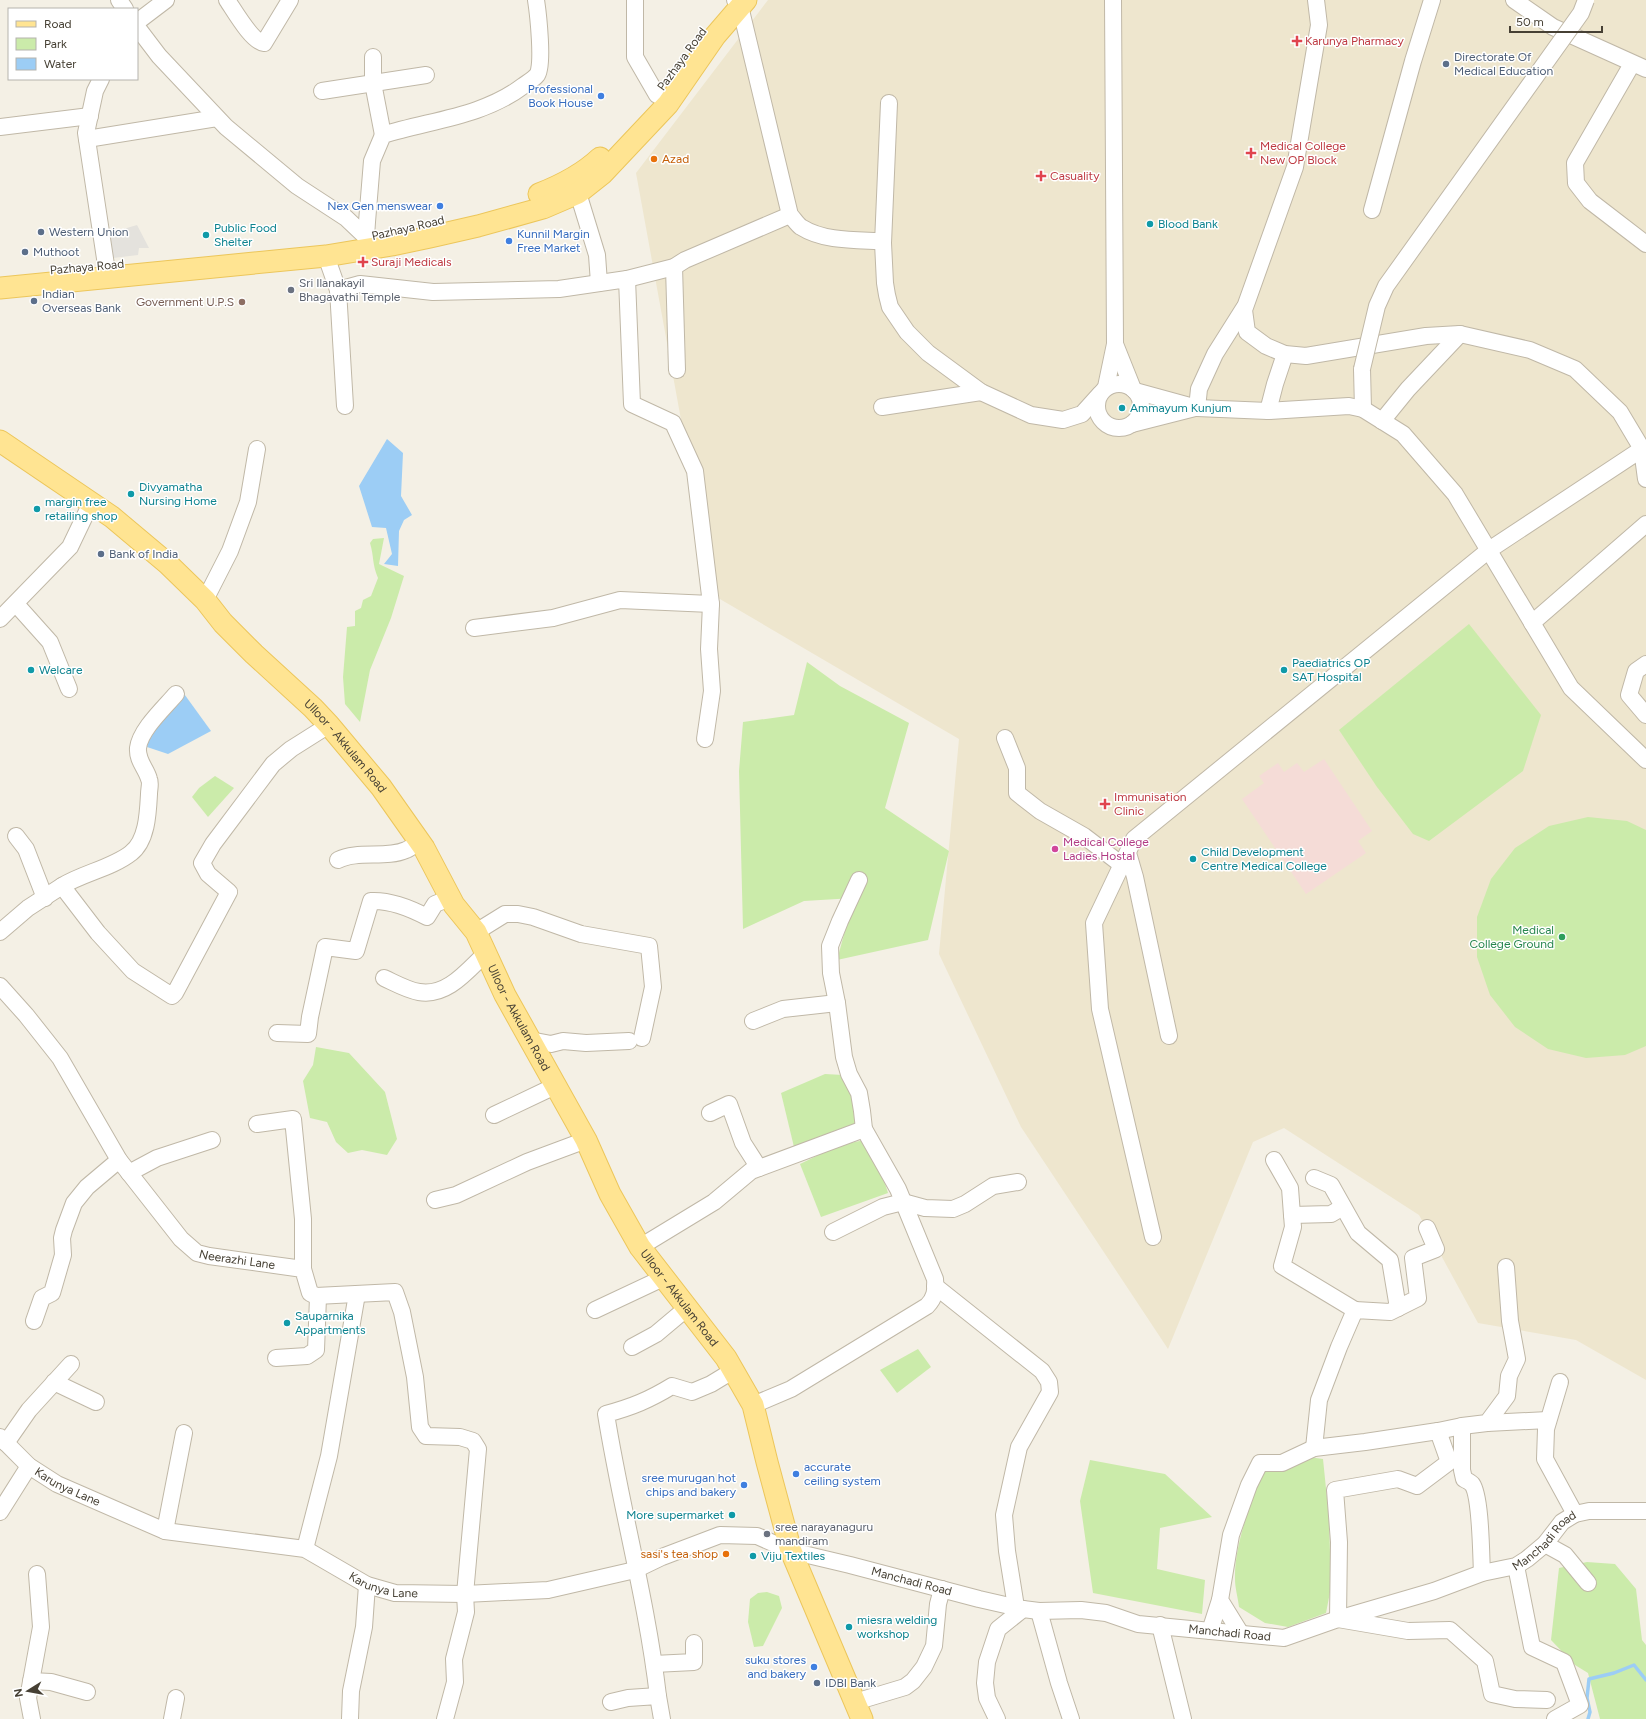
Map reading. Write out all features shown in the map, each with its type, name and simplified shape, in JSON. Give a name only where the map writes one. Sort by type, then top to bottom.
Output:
[{"type":"main road","name":"Pazhaya Road","points":[[0,275],[367,243],[536,195],[563,184],[588,169],[608,151],[642,115],[714,15],[737,1]]},
{"type":"main road","points":[[0,288],[326,256],[367,243],[392,245],[478,226],[543,208],[578,193],[602,174],[668,104],[715,36],[737,1]]},
{"type":"main road","name":"Ulloor - Akkulam Road","points":[[0,441],[112,517],[138,537],[205,600],[228,628],[329,725],[381,787],[419,841],[454,905],[476,932],[505,995],[586,1140],[610,1194],[640,1248],[734,1370],[753,1405],[791,1551],[859,1710]]},
{"type":"street","points":[[138,21],[166,0]]},
{"type":"street","points":[[227,0],[257,41],[264,43],[290,0]]},
{"type":"street","points":[[383,135],[408,127],[470,113],[509,97],[538,75],[541,64],[536,0]]},
{"type":"street","points":[[635,0],[635,57],[657,94]]},
{"type":"street","points":[[1113,0],[1115,344],[1103,390],[1096,406],[1100,419],[1110,427],[1123,428],[1132,424],[1197,408]]},
{"type":"street","points":[[1197,408],[1199,389],[1215,354],[1244,308],[1295,168],[1318,25],[1316,0]]},
{"type":"street","points":[[1372,210],[1413,61],[1432,0]]},
{"type":"street","points":[[1514,0],[1553,27],[1639,66],[1575,163],[1576,183],[1590,201],[1646,244]]},
{"type":"street","points":[[1363,409],[1362,369],[1377,306],[1386,286],[1581,13],[1586,0]]},
{"type":"street","points":[[737,1],[790,215],[800,226],[824,236],[842,240],[878,241],[883,243]]},
{"type":"street","points":[[138,28],[159,56],[226,127],[297,186],[346,218],[367,243]]},
{"type":"street","points":[[367,243],[372,161],[383,135],[373,83],[372,57]]},
{"type":"street","points":[[322,91],[426,75]]},
{"type":"street","points":[[100,80],[95,91],[86,133],[106,265]]},
{"type":"street","points":[[889,103],[883,243],[885,283],[890,307],[907,332],[928,353],[981,392],[1031,415],[1063,420],[1082,414],[1103,390],[1115,384],[1125,384],[1134,390],[1197,408],[1268,411],[1349,406],[1363,409],[1403,434],[1455,494],[1571,688],[1646,760]]},
{"type":"street","points":[[0,127],[90,116]]},
{"type":"street","points":[[87,139],[217,118]]},
{"type":"street","points":[[578,193],[597,255],[599,283]]},
{"type":"street","points":[[338,290],[360,284],[433,292],[559,289],[627,279],[674,267],[685,260],[790,215]]},
{"type":"street","points":[[326,256],[338,290],[345,406]]},
{"type":"street","points":[[674,267],[677,370]]},
{"type":"street","points":[[627,279],[632,404],[673,423],[695,471],[711,604],[709,649],[712,686],[705,739]]},
{"type":"street","points":[[1244,308],[1247,332],[1266,346],[1285,354],[1306,356],[1426,336],[1460,334],[1530,350],[1575,369],[1620,412],[1642,449],[1646,479]]},
{"type":"street","points":[[1382,421],[1408,389],[1460,334]]},
{"type":"street","points":[[1115,344],[1134,390],[1139,397],[1141,407],[1138,416],[1132,424]]},
{"type":"street","points":[[1268,411],[1285,354]]},
{"type":"street","points":[[882,407],[981,392]]},
{"type":"street","points":[[205,600],[230,551],[248,502],[257,449]]},
{"type":"street","points":[[1153,1237],[1100,1002],[1094,923],[1134,839],[1489,550],[1642,449]]},
{"type":"street","points":[[0,619],[70,547],[91,503]]},
{"type":"street","points":[[1532,623],[1646,524]]},
{"type":"street","points":[[474,628],[553,618],[620,600],[711,604]]},
{"type":"street","points":[[16,604],[50,642],[69,690]]},
{"type":"street","points":[[1646,664],[1636,671],[1629,695],[1646,715]]},
{"type":"street","points":[[0,932],[28,908],[74,878],[92,873],[131,853],[138,845],[146,824],[150,780],[139,761],[138,749],[142,736],[176,694]]},
{"type":"street","points":[[62,886],[98,933],[133,971],[172,996],[178,988],[229,892],[208,874],[202,863],[214,844],[273,764],[291,749],[329,725]]},
{"type":"street","points":[[1005,738],[1017,768],[1017,793],[1040,811],[1125,859],[1135,877],[1169,1036]]},
{"type":"street","points":[[16,836],[26,850],[45,898]]},
{"type":"street","points":[[338,860],[348,855],[373,856],[405,851],[419,841]]},
{"type":"street","points":[[753,1405],[792,1389],[927,1306],[933,1300],[935,1286],[933,1274],[898,1189],[864,1129],[859,1093],[849,1074],[844,1057],[837,1003],[831,973],[830,946],[859,880]]},
{"type":"street","points":[[277,1033],[308,1034],[310,1017],[325,947],[356,951],[371,901],[381,900],[408,907],[428,916],[435,904],[450,898]]},
{"type":"street","points":[[476,932],[505,914],[518,914],[533,917],[581,934],[649,946],[654,987],[636,1040],[586,1043],[563,1041],[551,1044],[530,1040]]},
{"type":"street","points":[[384,978],[418,992],[436,992],[443,990],[461,976],[486,953]]},
{"type":"street","name":"Neerazhi Lane","points":[[0,986],[26,1015],[60,1058],[119,1160],[181,1239],[197,1253],[303,1269]]},
{"type":"street","points":[[753,1021],[783,1008],[837,1003]]},
{"type":"street","points":[[494,1115],[555,1086]]},
{"type":"street","points":[[710,1114],[729,1104],[743,1143],[759,1168]]},
{"type":"street","points":[[257,1124],[293,1119],[303,1219],[303,1269],[310,1293],[318,1296],[395,1292],[398,1298],[418,1393],[420,1427],[426,1436],[460,1437],[473,1441],[478,1449],[465,1594],[466,1612],[454,1659],[455,1682],[445,1719]]},
{"type":"street","points":[[640,1248],[714,1202],[751,1171],[864,1129]]},
{"type":"street","points":[[129,1173],[157,1158],[212,1140]]},
{"type":"street","points":[[434,1200],[456,1195],[527,1162],[586,1140]]},
{"type":"street","points":[[34,1321],[42,1298],[52,1293],[63,1255],[62,1238],[74,1203],[87,1187],[119,1160]]},
{"type":"street","points":[[1274,1160],[1290,1188],[1293,1227],[1282,1266],[1355,1310],[1390,1312],[1418,1298],[1413,1258],[1436,1249],[1427,1228]]},
{"type":"street","points":[[1314,1178],[1331,1185],[1358,1233],[1390,1260],[1398,1308]]},
{"type":"street","points":[[834,1232],[883,1207],[903,1202],[925,1208],[953,1209],[965,1204],[994,1186],[1018,1182]]},
{"type":"street","points":[[1292,1215],[1331,1214],[1343,1207]]},
{"type":"street","points":[[1487,1423],[1507,1396],[1509,1376],[1517,1359],[1510,1321],[1506,1268]]},
{"type":"street","points":[[595,1310],[663,1278]]},
{"type":"street","points":[[935,1286],[1042,1371],[1050,1382],[1050,1392],[1019,1447],[1004,1515],[1007,1552],[1020,1608],[998,1629],[987,1662],[985,1683],[987,1698],[997,1719]]},
{"type":"street","points":[[305,1549],[329,1456],[357,1294]]},
{"type":"street","points":[[276,1358],[307,1356],[316,1350],[318,1296]]},
{"type":"street","points":[[632,1347],[656,1334],[687,1308]]},
{"type":"street","points":[[1314,1448],[1319,1400],[1339,1346],[1355,1310]]},
{"type":"street","points":[[3,1440],[71,1364]]},
{"type":"street","points":[[662,1719],[654,1664],[606,1414],[632,1407],[672,1386],[692,1392],[711,1384],[734,1370]]},
{"type":"street","points":[[54,1382],[96,1402]]},
{"type":"street","points":[[1560,1382],[1548,1420],[1544,1459],[1575,1514]]},
{"type":"street","points":[[1210,1631],[1220,1600],[1231,1535],[1249,1485],[1260,1463],[1282,1463],[1314,1448],[1365,1442],[1487,1423],[1548,1420]]},
{"type":"street","points":[[1462,1426],[1462,1470],[1464,1479],[1472,1484],[1476,1497],[1482,1573]]},
{"type":"street","points":[[1438,1431],[1449,1462],[1417,1486],[1398,1479],[1335,1490],[1339,1542],[1338,1620],[1408,1631],[1450,1630],[1485,1661],[1492,1694],[1515,1699],[1547,1700]]},
{"type":"street","points":[[165,1531],[184,1433]]},
{"type":"street","name":"Karunya Lane","points":[[3,1440],[30,1466],[57,1484],[165,1531],[305,1549],[367,1585],[395,1593],[465,1594],[548,1590],[635,1570],[662,1557],[720,1535],[757,1536],[791,1551]]},
{"type":"street","points":[[0,1512],[30,1466]]},
{"type":"street","name":"Manchadi Road","points":[[791,1551],[1020,1608],[1039,1611],[1081,1610],[1106,1613],[1138,1624],[1284,1638],[1434,1591],[1482,1573],[1516,1566],[1545,1544],[1562,1522],[1575,1514],[1589,1511],[1646,1512]]},
{"type":"street","points":[[1545,1544],[1564,1555],[1588,1583]]},
{"type":"street","points":[[1516,1566],[1532,1647],[1564,1662],[1580,1705],[1554,1719]]},
{"type":"street","points":[[32,1719],[28,1698],[41,1627],[37,1574]]},
{"type":"street","points":[[350,1719],[351,1691],[364,1627],[367,1585]]},
{"type":"street","points":[[859,1710],[895,1690],[918,1686],[934,1646],[938,1604],[942,1589]]},
{"type":"street","points":[[1220,1600],[1241,1634]]},
{"type":"street","points":[[1039,1611],[1059,1683],[1071,1719]]},
{"type":"street","points":[[1160,1625],[1183,1719]]},
{"type":"street","points":[[654,1664],[694,1662],[694,1643]]},
{"type":"street","points":[[31,1681],[51,1682],[87,1692]]},
{"type":"street","points":[[611,1702],[628,1698],[658,1696]]},
{"type":"street","points":[[172,1719],[176,1698]]},
{"type":"shaded area","points":[[768,0],[1646,0],[1646,1380],[1576,1340],[1478,1323],[1419,1215],[1284,1128],[1253,1142],[1168,1349],[1021,1127],[939,954],[959,739],[713,595],[636,173]]},
{"type":"shaded area","points":[[137,225],[149,248],[139,248],[138,255],[113,258],[110,233]]},
{"type":"shaded area","points":[[1324,759],[1372,831],[1358,841],[1366,853],[1306,894],[1242,799],[1264,783],[1259,776],[1278,763],[1284,772],[1297,763],[1304,772]]},
{"type":"green space","points":[[384,538],[379,564],[404,576],[391,618],[370,670],[360,722],[345,704],[343,677],[347,627],[355,626],[355,611],[361,608],[363,600],[371,596],[378,578],[370,543],[373,539]]},
{"type":"green space","points":[[1469,624],[1541,715],[1523,771],[1429,841],[1413,834],[1377,787],[1339,730]]},
{"type":"green space","points":[[807,662],[840,686],[909,723],[885,808],[949,851],[928,940],[837,960],[854,898],[804,901],[743,929],[739,771],[743,722],[794,715]]},
{"type":"green space","points":[[215,776],[234,788],[208,817],[192,797],[199,788]]},
{"type":"green space","name":"Medical College Ground","points":[[1588,817],[1627,821],[1646,830],[1646,1046],[1625,1055],[1586,1058],[1548,1049],[1515,1027],[1490,995],[1477,957],[1477,917],[1491,879],[1515,848],[1549,826]]},
{"type":"green space","points":[[316,1047],[349,1053],[385,1092],[397,1139],[387,1155],[362,1150],[348,1153],[336,1142],[327,1122],[310,1118],[303,1081],[313,1065]]},
{"type":"green space","points":[[825,1074],[843,1075],[853,1098],[861,1124],[794,1147],[781,1093]]},
{"type":"green space","points":[[864,1140],[881,1171],[888,1193],[821,1217],[800,1164],[837,1146]]},
{"type":"green space","points":[[918,1349],[931,1367],[897,1393],[880,1370]]},
{"type":"green space","points":[[1309,1457],[1323,1459],[1329,1518],[1331,1587],[1326,1613],[1288,1627],[1265,1623],[1239,1607],[1235,1586],[1235,1566],[1240,1538],[1263,1471],[1285,1471]]},
{"type":"green space","points":[[1090,1460],[1165,1474],[1212,1517],[1160,1528],[1157,1569],[1205,1580],[1202,1614],[1093,1593],[1080,1501]]},
{"type":"green space","points":[[1587,1562],[1615,1564],[1636,1589],[1642,1640],[1646,1645],[1646,1719],[1600,1719],[1588,1673],[1575,1665],[1551,1640],[1559,1568]]},
{"type":"green space","points":[[767,1592],[779,1596],[782,1608],[763,1646],[754,1647],[748,1622],[750,1599],[758,1593]]},
{"type":"water","points":[[387,439],[403,453],[401,496],[412,515],[404,520],[399,531],[398,566],[384,564],[392,554],[386,528],[372,527],[359,486]]},
{"type":"water","points":[[182,691],[211,731],[168,754],[147,747],[152,722]]},
{"type":"waterway","points":[[1588,1719],[1590,1712],[1587,1698],[1589,1679],[1614,1673],[1634,1665],[1646,1680]]},
{"type":"place","name":"Karunya Pharmacy","points":[[1297,41]]},
{"type":"place","name":"Directorate Of Medical Education","points":[[1446,64]]},
{"type":"place","name":"Professional Book House","points":[[601,96]]},
{"type":"place","name":"Medical College New OP Block","points":[[1251,153]]},
{"type":"place","name":"Azad","points":[[654,159]]},
{"type":"place","name":"Casuality","points":[[1041,176]]},
{"type":"place","name":"Nex Gen menswear","points":[[440,206]]},
{"type":"place","name":"Blood Bank","points":[[1150,224]]},
{"type":"place","name":"Western Union","points":[[41,232]]},
{"type":"place","name":"Public Food Shelter","points":[[206,235]]},
{"type":"place","name":"Kunnil Margin Free Market","points":[[509,241]]},
{"type":"place","name":"Muthoot","points":[[25,252]]},
{"type":"place","name":"Suraji Medicals","points":[[363,262]]},
{"type":"place","name":"Sri Ilanakayil Bhagavathi Temple","points":[[291,290]]},
{"type":"place","name":"Indian Overseas Bank","points":[[34,301]]},
{"type":"place","name":"Government U.P.S","points":[[242,302]]},
{"type":"place","name":"Ammayum Kunjum","points":[[1122,408]]},
{"type":"place","name":"Divyamatha Nursing Home","points":[[131,494]]},
{"type":"place","name":"margin free retailing shop","points":[[37,509]]},
{"type":"place","name":"Bank of India","points":[[101,554]]},
{"type":"place","name":"Welcare","points":[[31,670]]},
{"type":"place","name":"Paediatrics OP SAT Hospital","points":[[1284,670]]},
{"type":"place","name":"Immunisation Clinic","points":[[1105,804]]},
{"type":"place","name":"Medical College Ladies Hostal","points":[[1055,849]]},
{"type":"place","name":"Child Development Centre Medical College","points":[[1193,859]]},
{"type":"place","name":"Medical College Ground","points":[[1562,937]]},
{"type":"place","name":"Sauparnika Appartments","points":[[287,1323]]},
{"type":"place","name":"accurate ceiling system","points":[[796,1474]]},
{"type":"place","name":"sree murugan hot chips and bakery","points":[[744,1485]]},
{"type":"place","name":"More supermarket","points":[[732,1515]]},
{"type":"place","name":"sree narayanaguru mandiram","points":[[767,1534]]},
{"type":"place","name":"sasi's tea shop","points":[[726,1554]]},
{"type":"place","name":"Viju Textiles","points":[[753,1556]]},
{"type":"place","name":"miesra welding workshop","points":[[849,1627]]},
{"type":"place","name":"suku stores and bakery","points":[[814,1667]]},
{"type":"place","name":"IDBI Bank","points":[[817,1683]]}]
